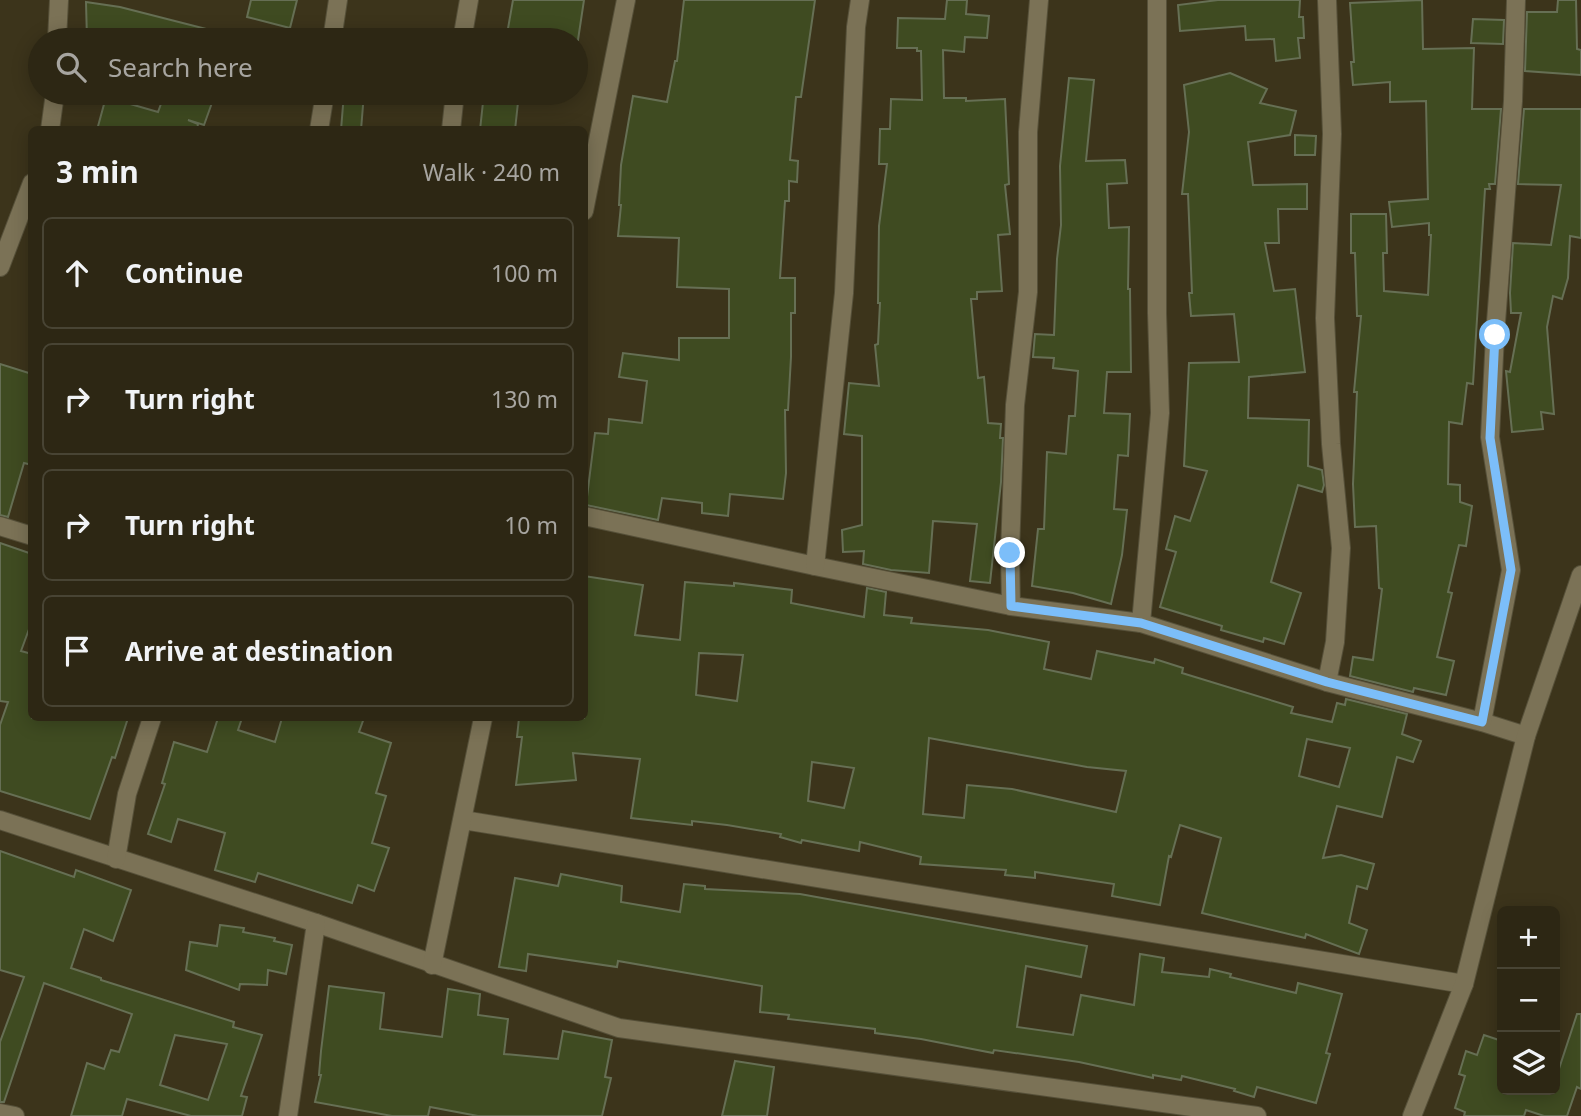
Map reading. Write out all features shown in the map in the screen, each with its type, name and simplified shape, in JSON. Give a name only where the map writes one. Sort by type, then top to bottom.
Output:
[{"type":"street","points":[[58,28],[59,0]]},
{"type":"street","points":[[334,28],[338,0]]},
{"type":"street","points":[[465,28],[470,0]]},
{"type":"street","points":[[588,191],[626,0]]},
{"type":"street","points":[[814,566],[844,293],[856,27],[860,0]]},
{"type":"street","points":[[1011,606],[1015,405],[1028,292],[1028,132],[1040,0]]},
{"type":"street","points":[[1141,623],[1160,413],[1157,0]]},
{"type":"street","points":[[1327,0],[1332,134],[1325,318],[1331,444],[1341,548],[1335,642],[1327,682]]},
{"type":"street","points":[[1482,722],[1511,570],[1490,438],[1513,101],[1516,0]]},
{"type":"street","points":[[51,126],[53,105]]},
{"type":"street","points":[[320,126],[323,105]]},
{"type":"street","points":[[451,126],[454,105]]},
{"type":"street","points":[[0,267],[28,194]]},
{"type":"street","points":[[588,517],[1011,606],[1141,623],[1327,682],[1526,736]]},
{"type":"street","points":[[0,526],[28,535]]},
{"type":"street","points":[[1412,1116],[1464,984],[1526,736],[1581,575]]},
{"type":"street","points":[[116,859],[127,794],[151,721]]},
{"type":"street","points":[[432,965],[482,721]]},
{"type":"street","points":[[0,820],[316,923],[619,1028],[1257,1116]]},
{"type":"street","points":[[463,820],[1464,984]]},
{"type":"street","points":[[288,1116],[316,923]]},
{"type":"street","points":[[0,1113],[15,1116]]},
{"type":"building","points":[[251,0],[297,0],[290,28],[247,17]]},
{"type":"building","points":[[513,0],[584,0],[580,28],[508,28]]},
{"type":"building","points":[[684,0],[815,0],[801,97],[796,97],[790,160],[798,161],[797,182],[789,181],[789,201],[785,201],[780,278],[795,278],[795,313],[791,313],[788,410],[785,410],[786,473],[783,499],[730,494],[728,516],[702,513],[702,503],[662,498],[658,520],[588,505],[588,489],[595,433],[608,434],[609,419],[642,423],[647,381],[619,377],[623,353],[679,360],[679,338],[729,338],[729,289],[677,287],[679,238],[618,236],[621,165],[633,96],[667,102],[677,61]]},
{"type":"building","points":[[947,0],[967,0],[966,14],[989,16],[987,38],[965,37],[964,52],[943,50],[944,98],[966,98],[966,101],[1005,99],[1009,184],[1005,185],[1010,234],[998,235],[1002,291],[977,292],[977,299],[971,299],[978,378],[984,377],[988,423],[1001,424],[1000,438],[1003,438],[990,583],[970,581],[977,524],[933,521],[929,573],[891,570],[863,564],[864,551],[843,552],[842,530],[862,525],[862,436],[844,434],[849,383],[879,386],[875,345],[878,344],[880,303],[879,226],[887,164],[879,164],[880,129],[890,129],[891,99],[922,100],[921,51],[917,51],[917,48],[897,48],[898,18],[945,19]]},
{"type":"building","points":[[1218,0],[1300,0],[1299,17],[1303,17],[1304,38],[1298,38],[1300,58],[1276,61],[1274,39],[1246,40],[1245,26],[1180,31],[1178,5]]},
{"type":"building","points":[[1422,0],[1423,49],[1474,48],[1472,109],[1501,109],[1495,184],[1489,184],[1490,189],[1485,189],[1473,384],[1467,383],[1462,424],[1449,422],[1448,484],[1460,485],[1460,502],[1472,506],[1466,546],[1459,545],[1448,592],[1452,593],[1437,657],[1454,661],[1446,695],[1414,688],[1413,692],[1350,676],[1353,657],[1373,660],[1382,589],[1379,588],[1376,526],[1355,527],[1353,484],[1357,392],[1354,392],[1361,316],[1357,316],[1355,253],[1351,253],[1351,214],[1386,214],[1384,291],[1428,295],[1431,235],[1429,223],[1392,227],[1389,202],[1428,199],[1426,101],[1390,102],[1390,82],[1353,85],[1350,3]]},
{"type":"building","points":[[1558,0],[1576,0],[1577,49],[1581,50],[1581,75],[1525,71],[1527,12],[1557,12]]},
{"type":"building","points":[[86,2],[120,7],[202,28],[87,28]]},
{"type":"building","points":[[1473,19],[1504,20],[1503,44],[1471,43]]},
{"type":"building","points":[[1230,73],[1267,89],[1260,103],[1296,111],[1290,135],[1248,142],[1253,185],[1307,184],[1307,209],[1278,209],[1279,243],[1265,243],[1274,291],[1295,289],[1305,372],[1249,377],[1248,418],[1309,420],[1308,466],[1322,470],[1324,485],[1322,492],[1298,485],[1271,582],[1301,593],[1284,644],[1264,638],[1263,642],[1221,630],[1222,626],[1160,607],[1176,552],[1166,549],[1175,516],[1190,521],[1207,471],[1184,466],[1189,363],[1239,362],[1234,314],[1191,316],[1188,194],[1182,194],[1189,132],[1184,85]]},
{"type":"building","points":[[1069,78],[1094,80],[1086,161],[1125,160],[1127,183],[1107,184],[1109,228],[1129,227],[1131,372],[1107,372],[1104,413],[1130,414],[1128,456],[1118,455],[1114,509],[1127,510],[1122,555],[1111,604],[1073,593],[1032,586],[1038,529],[1044,529],[1047,452],[1066,454],[1069,416],[1075,416],[1078,371],[1053,368],[1054,358],[1033,357],[1035,334],[1054,335],[1061,225],[1060,166]]},
{"type":"building","points":[[104,105],[134,105],[158,112],[161,105],[211,105],[204,125],[188,120],[198,126],[98,126]]},
{"type":"building","points":[[343,105],[363,105],[361,126],[341,126]]},
{"type":"building","points":[[483,105],[518,105],[515,126],[480,126]]},
{"type":"building","points":[[1524,109],[1581,109],[1581,238],[1570,236],[1568,278],[1562,299],[1553,296],[1547,327],[1554,414],[1541,412],[1543,429],[1512,432],[1506,371],[1510,372],[1521,313],[1511,313],[1513,243],[1551,245],[1561,185],[1518,184]]},
{"type":"building","points":[[1295,135],[1316,136],[1315,155],[1295,155]]},
{"type":"building","points":[[0,364],[28,373],[28,464],[24,463],[8,517],[0,515]]},
{"type":"building","points":[[0,543],[28,553],[28,632],[21,651],[28,653],[28,721],[127,721],[90,819],[0,791],[0,725],[8,702],[0,701]]},
{"type":"building","points":[[588,577],[643,585],[635,635],[680,640],[685,582],[734,586],[734,583],[792,590],[791,603],[864,617],[867,588],[886,592],[884,615],[912,618],[911,623],[988,630],[1049,642],[1044,669],[1091,679],[1097,651],[1154,663],[1155,659],[1183,668],[1182,673],[1293,707],[1291,713],[1332,722],[1337,703],[1345,705],[1346,699],[1407,714],[1402,734],[1421,741],[1413,762],[1397,757],[1382,817],[1337,806],[1323,858],[1341,855],[1374,864],[1367,889],[1357,886],[1349,923],[1367,930],[1359,954],[1306,934],[1305,938],[1202,913],[1221,838],[1180,825],[1171,857],[1169,856],[1160,905],[1112,896],[1114,884],[1035,872],[1035,878],[1005,875],[1006,870],[920,864],[921,857],[860,842],[859,851],[802,840],[801,843],[780,837],[781,834],[727,825],[692,821],[692,825],[631,818],[640,759],[573,753],[576,780],[516,785],[522,737],[517,737],[519,721],[588,721]],"holes":[[[699,653],[743,655],[737,701],[696,695]],[[929,738],[1087,767],[1126,771],[1116,812],[1012,789],[967,785],[964,818],[923,814]],[[1307,739],[1350,748],[1339,787],[1299,776]],[[812,762],[854,768],[844,808],[808,801]]]},
{"type":"building","points":[[217,721],[241,721],[238,730],[275,742],[281,721],[363,721],[359,732],[391,743],[376,793],[386,796],[372,843],[389,848],[374,891],[358,885],[352,903],[258,873],[255,882],[215,870],[225,833],[178,819],[171,842],[148,834],[165,784],[162,783],[174,742],[207,752]]},
{"type":"building","points":[[0,851],[74,877],[76,870],[131,890],[113,941],[84,929],[71,968],[234,1022],[233,1027],[262,1035],[241,1096],[247,1097],[242,1116],[191,1116],[127,1099],[122,1116],[71,1116],[87,1063],[104,1069],[111,1050],[119,1052],[132,1014],[44,983],[4,1102],[0,1102],[0,1042],[24,977],[0,970]],"holes":[[[175,1035],[227,1044],[208,1100],[160,1085]]]},
{"type":"building","points":[[561,874],[622,886],[621,902],[680,912],[684,884],[705,886],[705,889],[800,894],[1087,946],[1081,977],[1026,966],[1017,1027],[1073,1035],[1081,995],[1134,1005],[1140,954],[1164,958],[1162,972],[1209,977],[1210,969],[1231,974],[1230,977],[1296,993],[1298,983],[1342,994],[1326,1053],[1330,1054],[1316,1103],[1257,1087],[1254,1097],[1234,1091],[1235,1089],[1182,1076],[1181,1080],[1153,1075],[1153,1078],[1079,1062],[994,1050],[993,1053],[875,1033],[875,1029],[788,1019],[789,1015],[760,1012],[762,986],[618,961],[617,967],[528,954],[526,971],[499,967],[515,878],[558,886]]},
{"type":"building","points":[[220,925],[244,928],[243,932],[275,938],[274,941],[292,945],[286,974],[268,970],[267,985],[240,984],[239,990],[186,970],[190,942],[217,946]]},
{"type":"building","points":[[329,986],[384,993],[380,1029],[442,1037],[448,989],[480,994],[478,1015],[508,1019],[504,1054],[558,1059],[563,1031],[612,1040],[605,1077],[611,1078],[602,1116],[478,1116],[430,1107],[428,1116],[392,1116],[315,1102],[321,1075],[321,1051]]},
{"type":"building","points":[[1577,1014],[1581,1014],[1581,1089],[1577,1087],[1567,1116],[1544,1116],[1526,1110],[1524,1116],[1464,1116],[1465,1112],[1455,1108],[1465,1076],[1459,1074],[1466,1051],[1477,1055],[1484,1035],[1497,1039],[1497,1095],[1560,1095],[1560,1066]]},
{"type":"building","points":[[735,1061],[774,1067],[767,1116],[722,1116]]},
{"type":"route","points":[[1010,553],[1011,606],[1141,623],[1327,682],[1482,722],[1511,570],[1490,438],[1495,335]]}]
